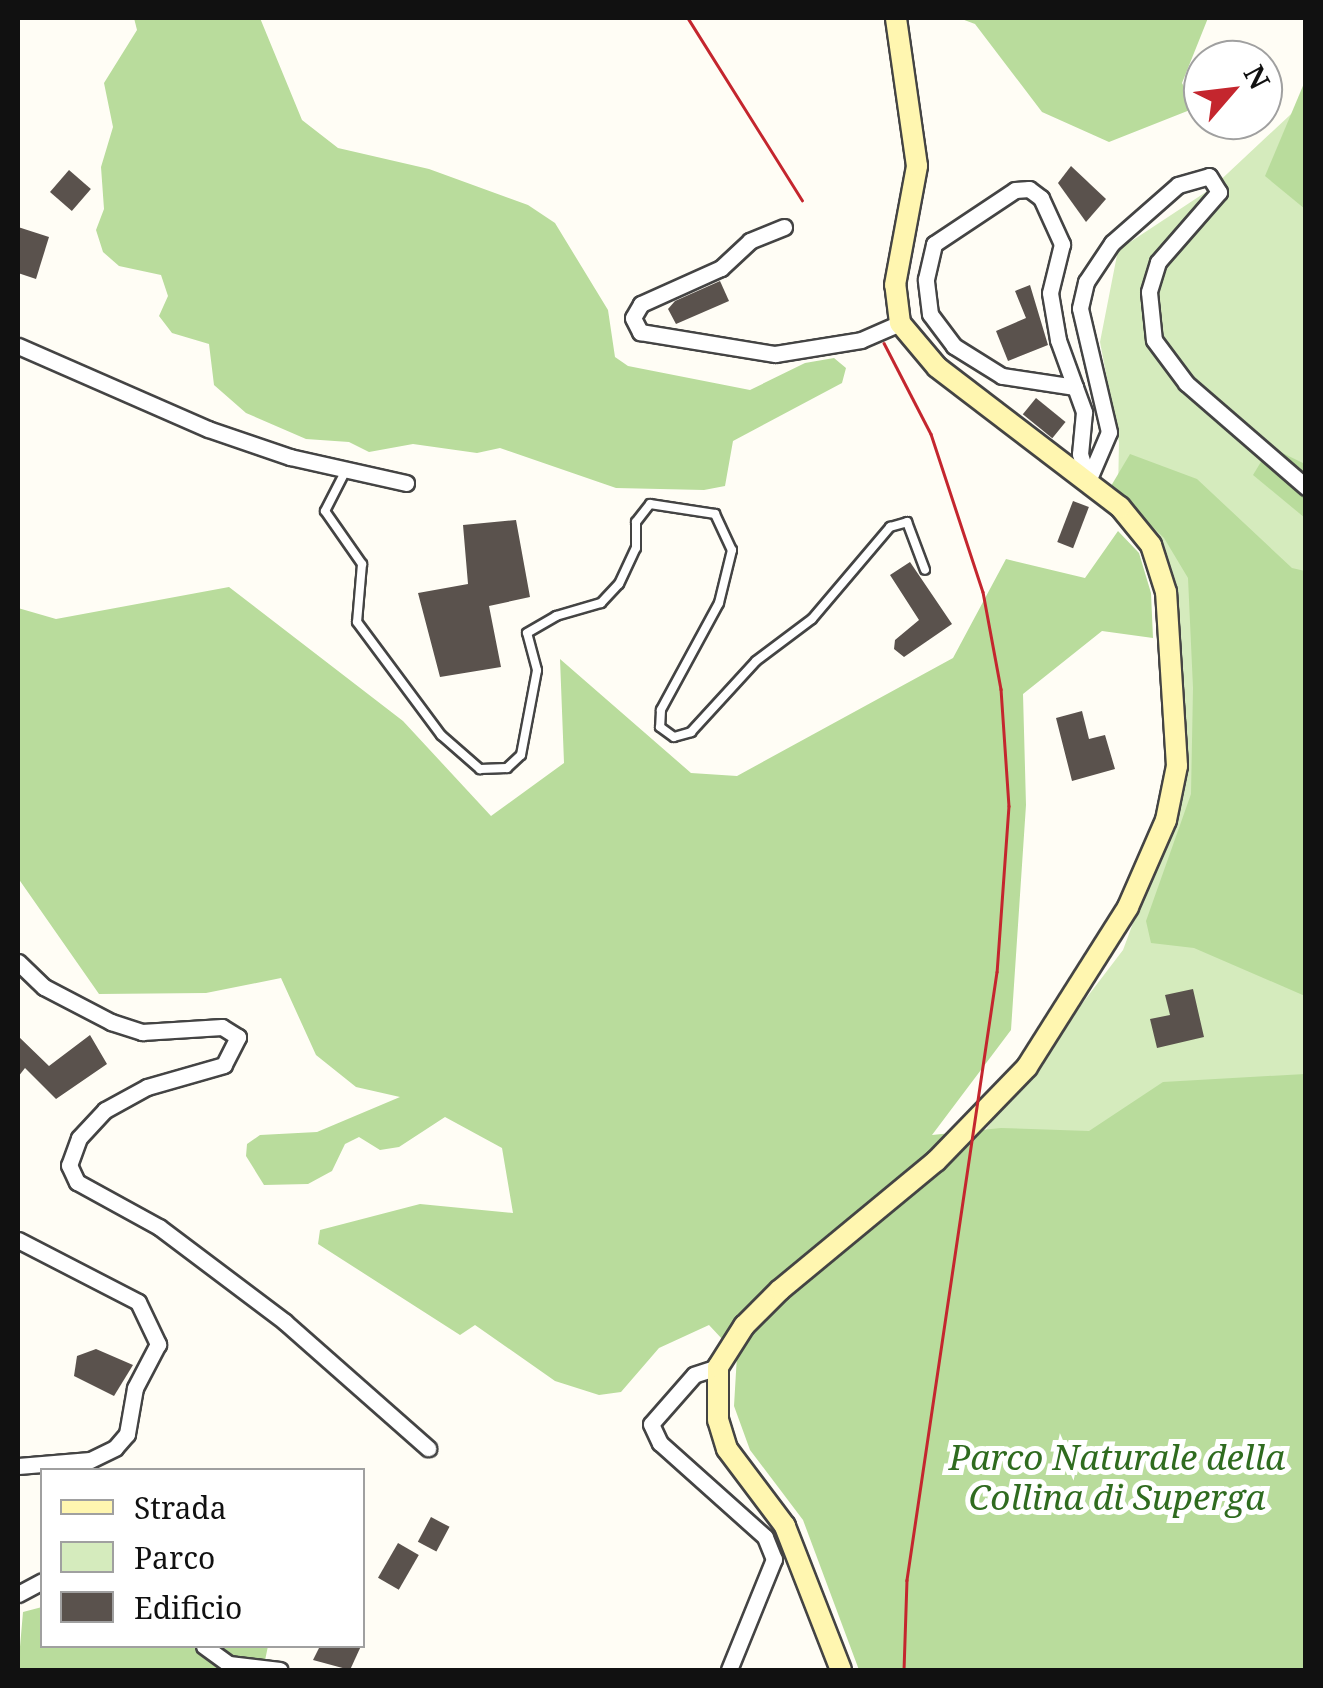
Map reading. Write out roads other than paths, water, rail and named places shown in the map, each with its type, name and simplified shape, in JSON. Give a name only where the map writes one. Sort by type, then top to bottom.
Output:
[{"type":"street","points":[[841,1670],[785,1526],[727,1449],[718,1420],[718,1367],[744,1326],[780,1290],[992,1109],[1080,986],[1150,860],[1178,766],[1166,592],[1150,545],[1088,481],[937,367],[900,324],[894,285],[916,166],[914,116],[896,18]]},
{"type":"street","points":[[1088,481],[1109,432],[1080,308],[1086,282],[1112,243],[1178,185],[1209,176],[1219,192],[1158,262],[1148,292],[1154,340],[1186,383],[1306,487]]},
{"type":"street","points":[[1075,387],[1002,376],[954,346],[930,314],[926,279],[934,244],[1015,190],[1029,189],[1042,198],[1057,222],[1062,244],[1050,293],[1084,412],[1080,454],[1088,481]]},
{"type":"street","points":[[784,227],[750,242],[720,268],[641,304],[633,318],[640,332],[775,354],[862,340],[900,324]]},
{"type":"street","points":[[18,346],[208,429],[345,472],[406,483]]},
{"type":"street","points":[[18,962],[44,986],[110,1022],[142,1032],[222,1027],[238,1037],[224,1064],[147,1087],[105,1110],[79,1138],[69,1164],[77,1182],[159,1227],[269,1310],[428,1448]]},
{"type":"street","points":[[18,1240],[138,1302],[158,1344],[135,1388],[127,1434],[114,1448],[90,1460],[18,1466]]},
{"type":"street","points":[[718,1367],[694,1375],[651,1424],[660,1443],[765,1538],[774,1559],[729,1670]]},
{"type":"street","points":[[18,1594],[40,1582]]},
{"type":"street","points":[[207,1648],[228,1664],[280,1670]]},
{"type":"lane","points":[[345,472],[325,511],[362,564],[356,622],[441,735],[480,768],[507,768],[521,756],[537,670],[527,633],[556,616],[601,603],[619,584],[636,548],[636,522],[650,504],[715,514],[732,550],[720,603],[661,710],[660,727],[674,736],[691,732],[756,661],[812,619],[890,527],[907,522],[925,570]]},
{"type":"tram line","points":[[688,18],[802,200]]},
{"type":"tram line","points":[[884,343],[931,434],[983,592],[1001,689],[1009,806],[997,972],[907,1580],[904,1670]]},
{"type":"park label","name":"Parco Naturale della Collina di Superga","points":[[1117,1477]]}]
